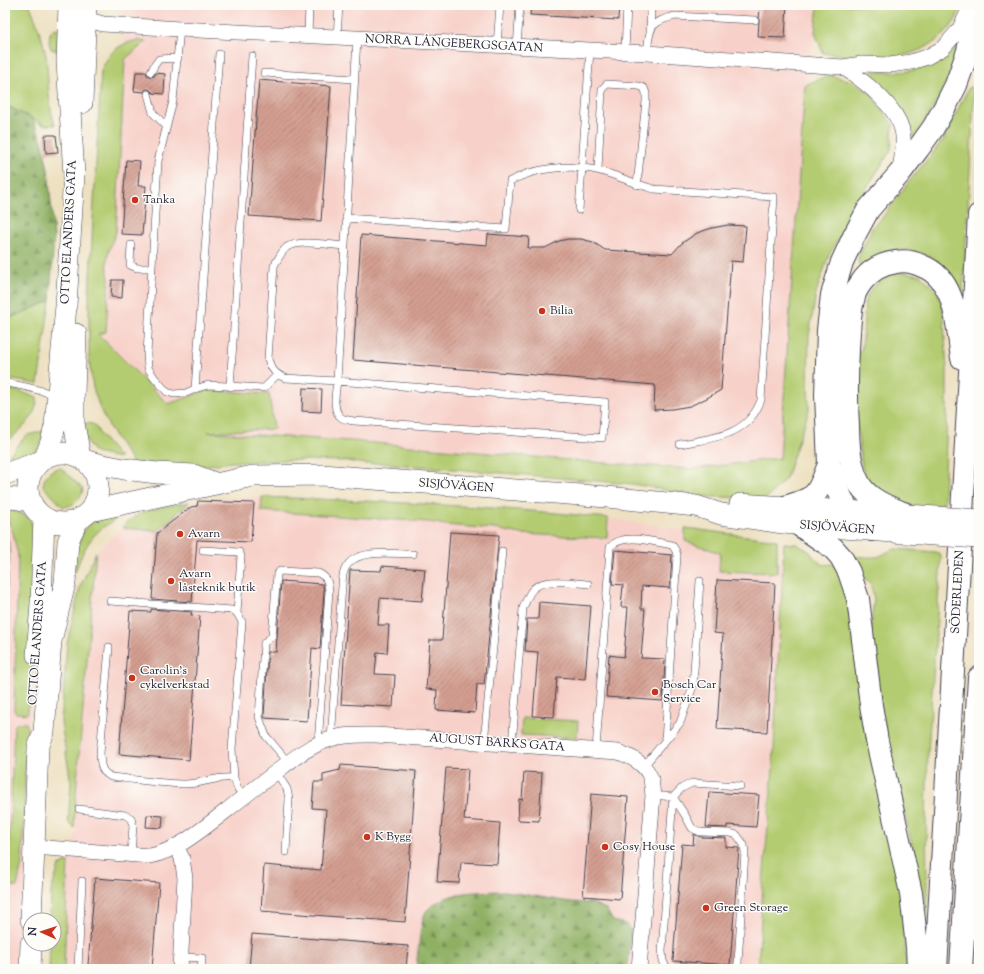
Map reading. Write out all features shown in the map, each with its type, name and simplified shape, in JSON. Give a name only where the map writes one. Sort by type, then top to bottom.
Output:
[{"type":"highway","points":[[872,530],[856,521],[848,512],[838,491],[829,464],[826,374],[828,330],[832,294],[842,262],[868,210],[900,173],[933,128],[956,85],[968,51],[976,5]]},
{"type":"highway","name":"SÖDERLEDEN","points":[[936,969],[979,215]]},
{"type":"highway","points":[[906,524],[868,495],[860,485],[853,468],[849,445],[847,412],[848,350],[851,310],[854,296],[862,282],[872,271],[887,263],[903,261],[918,264],[931,269],[943,282],[951,297],[956,320],[968,401]]},
{"type":"highway","points":[[785,507],[807,500],[814,495],[820,487],[829,464]]},
{"type":"highway","points":[[799,525],[833,548],[841,557],[849,572],[858,599],[876,734],[910,893],[917,947],[918,969]]},
{"type":"highway","points":[[961,969],[979,678]]},
{"type":"street","name":"OTTO ELANDERS GATA","points":[[30,501],[28,480],[32,470],[42,460],[51,442],[55,426],[66,306],[74,175],[66,61],[69,5]]},
{"type":"street","name":"NORRA LÅNGEBERGSGATAN","points":[[81,10],[103,24],[357,39],[647,53],[843,67],[862,64],[890,65],[911,62],[926,57],[942,48],[959,30],[971,5]]},
{"type":"street","name":"OTTO ELANDERS GATA","points":[[31,912],[38,748],[44,732],[51,641],[65,583],[70,534],[97,496],[98,484],[92,468],[82,458],[74,423],[84,175],[81,92],[81,10]]},
{"type":"street","name":"NORRA LÅNGEBERGSGATAN","points":[[843,67],[860,78],[880,96],[900,124],[903,134],[900,173]]},
{"type":"street","points":[[5,474],[42,460],[50,455],[63,453],[75,455],[98,464],[156,473],[194,475],[215,483]]},
{"type":"street","name":"SISJÖVÄGEN","points":[[84,516],[123,503],[253,476],[322,476],[607,497],[696,506],[721,514],[799,525],[872,530],[906,524],[979,520]]},
{"type":"street","points":[[5,497],[30,501],[44,518],[53,522],[63,524],[84,516]]},
{"type":"street","name":"SISJÖVÄGEN","points":[[696,506],[721,503],[848,512],[979,538]]},
{"type":"street","name":"OTTO ELANDERS GATA","points":[[38,748],[31,730],[41,609],[44,518]]},
{"type":"street","name":"AUGUST BARKS GATA","points":[[34,847],[150,856],[162,853],[201,830],[288,762],[309,748],[349,735],[376,735],[618,752],[632,757],[643,767],[650,779],[653,795],[639,969]]},
{"type":"street","points":[[176,846],[182,858],[185,878],[180,963]]},
{"type":"street","points":[[30,952],[30,969]]},
{"type":"lane","points":[[308,36],[309,5]]},
{"type":"lane","points":[[337,37],[339,5]]},
{"type":"lane","points":[[497,46],[500,5]]},
{"type":"lane","points":[[517,47],[520,5]]},
{"type":"lane","points":[[625,52],[627,5]]},
{"type":"lane","points":[[647,53],[650,32],[651,5]]},
{"type":"lane","points":[[650,32],[654,24],[662,19],[675,16],[755,20]]},
{"type":"lane","points":[[180,29],[173,101],[158,161],[147,354],[148,368],[167,392],[174,394],[186,393],[208,386],[264,388],[277,375]]},
{"type":"lane","points":[[344,246],[304,243],[295,244],[287,248],[279,256],[274,266],[268,360],[271,369],[277,375],[285,378],[337,381],[605,402],[602,438],[362,422],[345,419],[338,415],[335,404],[337,381],[357,39]]},
{"type":"lane","points":[[578,210],[590,50]]},
{"type":"lane","points":[[195,389],[219,54]]},
{"type":"lane","points":[[230,387],[252,56]]},
{"type":"lane","points":[[151,72],[159,60],[178,58]]},
{"type":"lane","points":[[264,73],[354,79]]},
{"type":"lane","points":[[598,170],[602,89],[607,84],[639,86],[644,88],[646,93],[637,185]]},
{"type":"lane","points":[[148,94],[153,113],[166,126]]},
{"type":"lane","points":[[346,218],[506,229],[510,181],[532,172],[556,168],[598,170],[637,185],[654,189],[774,197],[761,400],[757,412],[738,430],[712,438],[680,444]]},
{"type":"lane","points":[[131,245],[130,265],[137,268],[152,268]]},
{"type":"lane","points":[[5,383],[21,385],[43,392],[57,394]]},
{"type":"lane","points":[[596,750],[610,548],[613,544],[625,539],[644,540],[672,545],[677,556],[665,741]]},
{"type":"lane","points":[[203,550],[239,552],[241,556],[237,613]]},
{"type":"lane","points":[[484,742],[502,550]]},
{"type":"lane","points":[[324,742],[342,582],[346,567],[349,562],[355,559],[375,553],[413,554]]},
{"type":"lane","points":[[288,762],[266,736],[258,717],[264,644],[272,636],[277,574],[280,571],[318,573],[327,579],[329,598],[324,742]]},
{"type":"lane","points":[[5,574],[5,614]]},
{"type":"lane","points":[[643,767],[680,723],[693,686],[700,581]]},
{"type":"lane","points":[[512,745],[523,608],[527,598],[533,588],[546,582],[588,584]]},
{"type":"lane","points":[[110,601],[232,610],[237,613],[242,622],[232,749],[234,778],[238,789],[244,797]]},
{"type":"lane","points":[[109,647],[100,754],[104,773],[111,777],[185,784],[200,783],[223,777],[234,778]]},
{"type":"lane","points":[[276,772],[287,789],[289,799],[286,852]]},
{"type":"lane","points":[[666,969],[662,951],[673,797],[682,788],[692,783],[740,786]]},
{"type":"lane","points":[[653,795],[673,797]]},
{"type":"lane","points":[[673,797],[692,828],[700,832],[730,833],[737,835],[744,845],[745,852],[738,963],[736,969]]},
{"type":"lane","points":[[79,809],[125,815],[131,818],[133,826],[131,854]]},
{"type":"lane","points":[[78,969],[82,881]]},
{"type":"lane","points":[[180,963],[202,958],[201,969]]},
{"type":"shaded area","points":[[116,5],[820,5],[805,85],[780,458],[693,469],[352,441],[202,432],[168,404],[98,334],[125,59],[123,10]]},
{"type":"shaded area","points":[[262,497],[562,514],[608,518],[684,530],[785,564],[780,658],[755,969],[628,969],[631,931],[625,924],[613,921],[606,909],[592,903],[570,902],[422,922],[416,969],[64,969],[68,862],[77,829],[74,828],[76,793],[96,552],[135,516],[153,510],[198,500]]},
{"type":"shaded area","points":[[5,505],[22,506],[41,527],[38,626],[29,725],[24,912],[22,912],[22,969],[5,969]]},
{"type":"green space","points":[[5,5],[30,5],[45,49],[49,100],[55,125],[44,125],[5,105]]},
{"type":"green space","points":[[818,5],[961,5],[957,17],[951,26],[936,41],[926,47],[906,55],[885,58],[823,53],[815,32]]},
{"type":"green space","points":[[55,28],[59,29],[58,51],[51,49],[49,43],[50,33]]},
{"type":"green space","points":[[138,40],[146,42],[125,59],[116,232],[109,249],[107,260],[109,278],[106,332],[98,334],[168,404],[208,390],[269,394],[274,429],[208,432],[352,441],[592,462],[693,469],[780,458],[805,85],[829,75],[852,81],[869,92],[893,125],[891,150],[866,189],[829,255],[816,293],[809,336],[809,410],[786,478],[766,499],[698,496],[633,484],[382,463],[366,464],[346,461],[293,460],[233,462],[192,467],[133,463],[112,432],[101,411],[93,388],[89,360],[89,295],[101,71],[108,58],[115,50],[125,44]]},
{"type":"green space","points":[[958,43],[950,73],[935,105],[914,138],[903,115],[865,74],[865,71],[893,72],[915,70],[936,61]]},
{"type":"green space","points":[[969,87],[974,88],[974,99],[963,292],[961,295],[949,273],[940,264],[925,255],[916,252],[906,250],[888,251],[876,255],[865,265],[859,265],[858,258],[872,228],[882,218],[943,140]]},
{"type":"green space","points":[[5,105],[32,118],[42,141],[48,169],[54,236],[50,301],[8,319],[5,313]]},
{"type":"green space","points":[[901,272],[921,275],[937,291],[943,307],[947,371],[947,412],[944,501],[939,507],[906,505],[868,485],[862,467],[855,413],[858,353],[862,348],[864,304],[870,292],[878,282],[888,276]]},
{"type":"green space","points":[[50,301],[38,384],[8,379],[5,374],[5,314],[8,319]]},
{"type":"green space","points":[[5,390],[16,390],[37,398],[31,417],[8,441],[9,414],[5,413]]},
{"type":"green space","points":[[85,423],[93,424],[95,426],[101,436],[120,458],[95,453],[87,442],[83,425]]},
{"type":"green space","points":[[44,431],[40,446],[35,452],[9,463],[10,454],[26,436]]},
{"type":"green space","points":[[58,468],[61,468],[83,489],[81,496],[74,504],[63,507],[43,486],[44,479],[48,474]]},
{"type":"green space","points":[[262,497],[435,504],[608,518],[607,538],[521,534],[495,529],[429,522],[261,511]]},
{"type":"green space","points":[[189,502],[157,531],[123,528],[135,516],[144,512]]},
{"type":"green space","points":[[7,509],[20,513],[29,518],[35,530],[36,605],[27,714],[16,713],[14,711],[18,556],[13,532],[8,520]]},
{"type":"green space","points":[[118,515],[96,533],[88,543],[75,572],[75,551],[85,528],[92,522],[103,517]]},
{"type":"green space","points":[[685,528],[777,540],[777,573],[719,571],[720,553],[685,541]]},
{"type":"green space","points":[[5,531],[10,548],[9,565],[5,561]]},
{"type":"green space","points":[[784,543],[796,544],[809,551],[815,559],[823,565],[832,564],[841,567],[896,851],[907,969],[758,969],[763,882],[773,768]]},
{"type":"green space","points":[[896,549],[936,552],[940,554],[941,557],[928,752],[925,955],[922,954],[912,844],[890,757],[873,673],[871,627],[874,599],[871,584],[856,570],[853,558],[878,556]]},
{"type":"green space","points":[[96,552],[74,828],[68,822],[71,783],[61,723],[67,644],[80,587]]},
{"type":"green space","points":[[522,718],[578,721],[577,738],[521,735]]},
{"type":"green space","points":[[17,723],[26,723],[27,725],[22,863],[17,887],[9,886],[8,875],[14,726]]},
{"type":"green space","points":[[68,862],[64,969],[49,969],[50,952],[62,952],[62,912],[50,912],[51,891],[59,866]]},
{"type":"green space","points":[[505,891],[570,902],[592,903],[606,909],[613,921],[626,924],[631,931],[628,969],[416,969],[421,931],[424,916],[427,910],[441,900],[458,894]]},
{"type":"building","points":[[531,5],[619,5],[618,20],[530,15]]},
{"type":"building","points":[[760,5],[787,5],[785,38],[758,37]]},
{"type":"building","points":[[136,72],[146,72],[147,75],[151,77],[156,73],[165,74],[164,94],[153,93],[149,89],[146,89],[144,92],[134,91]]},
{"type":"building","points":[[259,80],[331,86],[321,221],[249,216]]},
{"type":"building","points":[[45,135],[56,135],[58,152],[46,153]]},
{"type":"building","points":[[126,160],[140,161],[138,186],[146,186],[142,235],[121,234]]},
{"type":"building","name":"Bilia","points":[[728,225],[746,226],[743,262],[731,261],[721,390],[690,406],[654,410],[655,385],[353,360],[361,235],[487,245],[488,234],[529,237],[528,248],[545,248],[559,241],[581,239],[593,242],[605,250],[672,254],[682,243],[697,233]]},
{"type":"building","points":[[112,280],[123,280],[122,298],[111,297]]},
{"type":"building","points":[[303,388],[322,389],[321,412],[302,411]]},
{"type":"building","points":[[198,501],[254,503],[251,542],[197,540],[192,602],[152,599],[157,533],[191,507],[197,506]]},
{"type":"building","points":[[450,532],[499,535],[484,685],[477,684],[475,713],[436,710],[437,690],[426,689],[430,640],[442,640]]},
{"type":"building","points":[[615,550],[672,555],[670,588],[642,586],[641,609],[645,609],[641,658],[665,659],[663,701],[606,697],[609,655],[624,657],[628,607],[621,607],[623,585],[612,584]]},
{"type":"building","points":[[382,566],[425,569],[422,601],[380,598],[378,625],[389,625],[387,653],[377,652],[375,674],[395,675],[393,707],[341,704],[350,570],[381,571]]},
{"type":"building","points":[[717,580],[775,583],[767,732],[717,729],[723,634],[714,633]]},
{"type":"building","points":[[281,581],[323,584],[324,591],[320,649],[312,648],[307,721],[265,718],[264,716],[268,652],[276,652]]},
{"type":"building","points":[[539,602],[591,606],[585,679],[557,677],[554,717],[533,716],[538,652],[525,651],[527,619],[538,619]]},
{"type":"building","points":[[151,609],[192,612],[191,615],[200,616],[189,760],[119,754],[130,611],[151,612]]},
{"type":"building","name":"K Bygg","points":[[341,765],[416,771],[405,922],[261,911],[264,865],[321,870],[326,809],[312,808],[314,782],[323,782],[323,774],[340,770]]},
{"type":"building","points":[[446,768],[468,769],[464,820],[500,823],[497,864],[461,862],[459,883],[437,882]]},
{"type":"building","points":[[524,772],[542,773],[539,821],[518,820],[519,799],[522,800]]},
{"type":"building","points":[[709,792],[759,795],[756,827],[727,825],[727,828],[706,827]]},
{"type":"building","name":"Cosy House","points":[[591,794],[628,797],[620,899],[583,896]]},
{"type":"building","points":[[147,815],[163,816],[162,828],[146,827]]},
{"type":"building","name":"Green Storage","points":[[694,834],[700,837],[726,838],[726,847],[739,848],[730,965],[673,961],[682,844],[693,845]]},
{"type":"building","points":[[95,878],[159,883],[152,969],[91,969],[91,965],[88,965]]},
{"type":"building","points":[[252,934],[408,946],[406,969],[249,969]]},
{"type":"place","name":"Tanka","points":[[135,200]]},
{"type":"place","name":"Bilia","points":[[542,311]]},
{"type":"place","name":"Avarn","points":[[180,534]]},
{"type":"place","name":"Avarn låsteknik butik","points":[[171,581]]},
{"type":"place","name":"Carolin's cykelverkstad","points":[[132,678]]},
{"type":"place","name":"Bosch Car Service","points":[[655,692]]},
{"type":"place","name":"K Bygg","points":[[367,837]]},
{"type":"place","name":"Cosy House","points":[[605,847]]},
{"type":"place","name":"Green Storage","points":[[706,908]]}]
